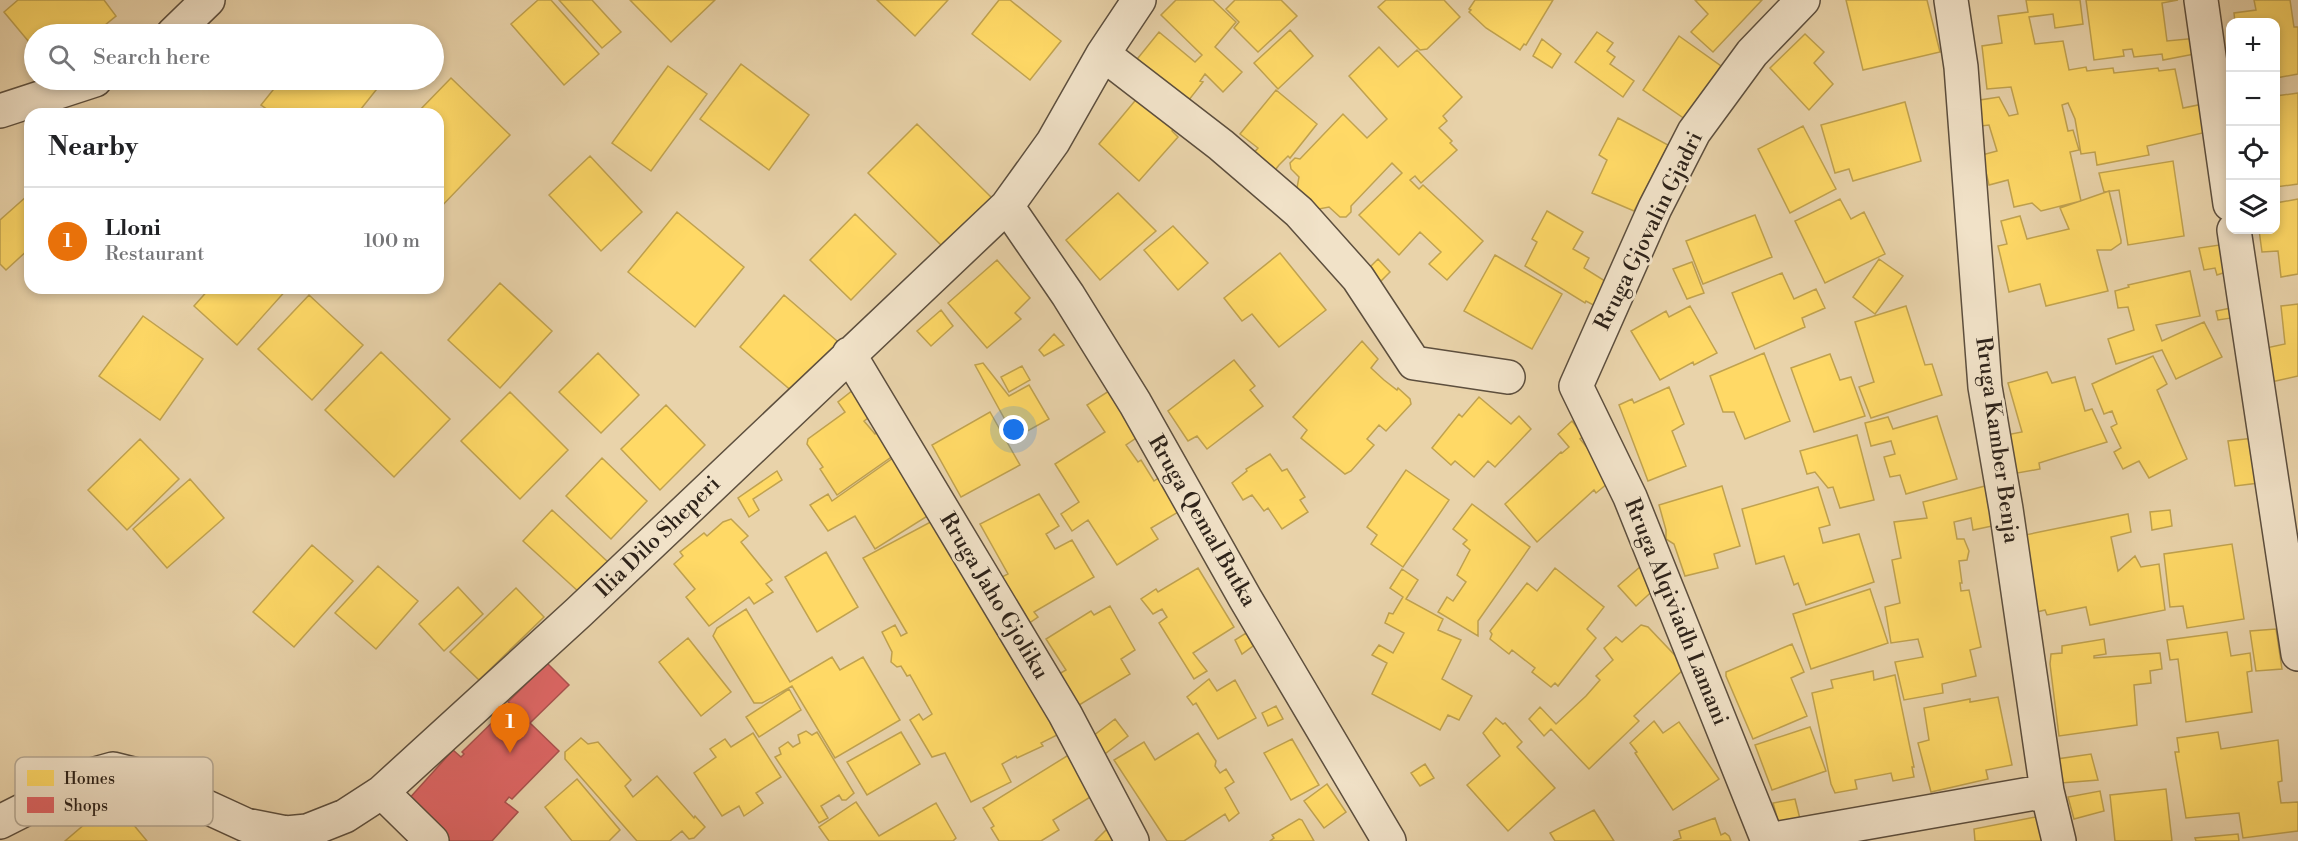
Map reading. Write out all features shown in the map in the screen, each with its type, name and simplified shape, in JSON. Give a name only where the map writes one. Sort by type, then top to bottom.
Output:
[{"type":"street","points":[[183,24],[207,0]]},
{"type":"street","name":"Ilia Dilo Sheperi","points":[[288,837],[345,816],[382,792],[579,612],[1007,206],[1053,142],[1103,54],[1139,0]]},
{"type":"street","name":"Rruga Gjovalin Gjadri","points":[[1576,386],[1655,208],[1694,132],[1752,53],[1803,0]]},
{"type":"street","name":"Rruga Kamber Benja","points":[[1951,0],[1962,67],[1985,387],[2008,521],[2047,791],[2059,841]]},
{"type":"street","points":[[2201,0],[2227,180]]},
{"type":"street","points":[[1103,54],[1221,145],[1299,212],[1358,278],[1414,363],[1508,377]]},
{"type":"street","points":[[0,111],[64,90]]},
{"type":"street","name":"Rruga Qemal Butka","points":[[1007,206],[1068,295],[1135,403],[1245,598],[1389,841]]},
{"type":"street","points":[[2235,234],[2298,654]]},
{"type":"street","name":"Rruga Jaho Gjoliku","points":[[849,354],[1065,714],[1132,841]]},
{"type":"street","name":"Rruga Alqiviadh Lamani","points":[[1576,386],[1630,497],[1768,841]]},
{"type":"street","points":[[1768,841],[2047,791]]},
{"type":"street","points":[[382,792],[432,841]]},
{"type":"street","points":[[213,810],[246,825],[288,837]]},
{"type":"street","points":[[0,822],[15,814]]},
{"type":"building: Homes","points":[[18,0],[104,0],[116,16],[106,24],[24,24],[24,36],[4,12]]},
{"type":"building: Homes","points":[[538,0],[551,0],[599,54],[564,85],[511,24]]},
{"type":"building: Homes","points":[[559,0],[592,0],[621,32],[602,48]]},
{"type":"building: Homes","points":[[630,0],[715,0],[671,42]]},
{"type":"building: Homes","points":[[877,0],[948,0],[915,36]]},
{"type":"building: Homes","points":[[999,0],[1010,0],[1061,41],[1030,80],[972,34]]},
{"type":"building: Homes","points":[[1176,0],[1213,0],[1236,22],[1215,47],[1242,72],[1223,92],[1205,74],[1200,81],[1203,82],[1185,105],[1134,63],[1159,32],[1195,62],[1202,55],[1161,15]]},
{"type":"building: Homes","points":[[1235,0],[1281,0],[1297,16],[1258,52],[1234,28],[1239,22],[1226,9]]},
{"type":"building: Homes","points":[[1386,0],[1444,0],[1460,17],[1427,49],[1420,50],[1378,7]]},
{"type":"building: Homes","points":[[1475,0],[1553,0],[1526,45],[1524,44],[1520,50],[1486,28],[1469,12]]},
{"type":"building: Homes","points":[[1695,0],[1762,0],[1713,52],[1691,32],[1708,14]]},
{"type":"building: Homes","points":[[1846,0],[1927,0],[1940,52],[1863,70]]},
{"type":"building: Homes","points":[[2026,0],[2080,0],[2083,24],[2055,28],[2053,14],[2029,17],[2035,44],[2063,41],[2069,70],[2086,67],[2087,71],[2113,68],[2114,73],[2158,68],[2159,71],[2175,69],[2183,108],[2208,103],[2211,131],[2147,146],[2149,155],[2097,165],[2095,152],[2081,154],[2075,119],[2068,103],[2062,105],[2068,131],[2073,130],[2079,150],[2070,152],[2081,201],[2041,211],[2032,203],[2014,207],[2008,180],[1989,185],[1982,155],[1997,151],[1989,125],[1981,126],[1980,100],[1999,97],[2009,116],[2018,114],[2011,87],[1987,89],[1982,46],[2002,43],[1998,16],[2028,12]]},
{"type":"building: Homes","points":[[2086,0],[2178,0],[2162,3],[2167,41],[2198,38],[2200,53],[2163,60],[2162,54],[2134,57],[2132,49],[2123,50],[2124,56],[2094,60]]},
{"type":"building: Homes","points":[[2254,0],[2290,0],[2294,27],[2298,27],[2298,74],[2280,77],[2280,18],[2235,18],[2234,13],[2256,10]]},
{"type":"building: Homes","points":[[1290,30],[1313,56],[1278,89],[1254,63]]},
{"type":"building: Homes","points":[[1597,32],[1613,43],[1607,51],[1615,57],[1610,64],[1634,81],[1623,97],[1575,62]]},
{"type":"building: Homes","points":[[1805,34],[1824,52],[1814,63],[1833,84],[1809,110],[1770,68]]},
{"type":"building: Homes","points":[[1679,36],[1721,66],[1719,69],[1727,75],[1685,119],[1643,90]]},
{"type":"building: Homes","points":[[1542,39],[1561,54],[1552,68],[1533,56]]},
{"type":"building: Homes","points":[[1379,47],[1398,67],[1417,50],[1462,97],[1443,116],[1447,121],[1439,128],[1452,141],[1450,143],[1457,150],[1421,183],[1415,176],[1410,180],[1419,189],[1423,185],[1483,241],[1447,280],[1429,264],[1441,252],[1420,232],[1399,255],[1359,215],[1402,173],[1392,163],[1351,206],[1351,212],[1346,217],[1340,217],[1329,207],[1319,209],[1297,188],[1299,177],[1291,169],[1290,163],[1295,158],[1300,159],[1343,114],[1367,138],[1387,119],[1349,76]]},
{"type":"building: Homes","points":[[741,64],[809,115],[769,170],[700,119]]},
{"type":"building: Homes","points":[[668,66],[707,94],[651,171],[612,143]]},
{"type":"building: Homes","points":[[451,78],[510,135],[444,204],[444,108],[422,108],[439,90],[444,90],[444,85]]},
{"type":"building: Homes","points":[[273,90],[376,90],[362,108],[265,108],[261,105]]},
{"type":"building: Homes","points":[[1276,90],[1317,124],[1290,158],[1288,156],[1269,178],[1248,160],[1258,148],[1240,134]]},
{"type":"building: Homes","points":[[2298,93],[2298,184],[2280,186],[2280,126],[2280,95]]},
{"type":"building: Homes","points":[[1139,96],[1175,126],[1172,131],[1178,137],[1139,181],[1099,144]]},
{"type":"building: Homes","points":[[1905,102],[1921,161],[1853,181],[1849,169],[1835,173],[1821,125]]},
{"type":"building: Homes","points":[[1618,118],[1668,145],[1634,211],[1592,193],[1607,160],[1599,155]]},
{"type":"building: Homes","points":[[917,124],[993,199],[944,248],[868,173]]},
{"type":"building: Homes","points":[[1803,126],[1836,189],[1790,213],[1758,149]]},
{"type":"building: Homes","points":[[590,156],[642,212],[601,251],[549,195]]},
{"type":"building: Homes","points":[[2173,161],[2184,236],[2128,245],[2119,190],[2104,192],[2099,173]]},
{"type":"building: Homes","points":[[2109,191],[2121,243],[2111,250],[2097,250],[2108,291],[2046,306],[2040,284],[2009,292],[1998,246],[2007,244],[2001,221],[2020,216],[2027,239],[2069,229],[2060,208]]},
{"type":"building: Homes","points":[[1118,193],[1156,231],[1100,280],[1066,240]]},
{"type":"building: Homes","points":[[24,199],[24,254],[6,270],[0,264],[0,220]]},
{"type":"building: Homes","points":[[1840,199],[1851,219],[1864,212],[1885,254],[1825,283],[1795,221]]},
{"type":"building: Homes","points":[[2298,199],[2298,274],[2281,277],[2278,251],[2262,252],[2260,234],[2280,234],[2280,202]]},
{"type":"building: Homes","points":[[1547,211],[1583,232],[1573,249],[1589,258],[1584,268],[1613,286],[1601,309],[1586,301],[1585,303],[1525,266],[1537,242],[1532,239]]},
{"type":"building: Homes","points":[[677,212],[744,267],[695,327],[628,272]]},
{"type":"building: Homes","points":[[855,214],[896,254],[851,300],[810,260]]},
{"type":"building: Homes","points":[[1755,215],[1772,257],[1703,284],[1686,241]]},
{"type":"building: Homes","points":[[1173,226],[1208,263],[1178,290],[1144,250]]},
{"type":"building: Homes","points":[[2226,244],[2232,270],[2217,275],[2215,268],[2204,270],[2199,248]]},
{"type":"building: Homes","points":[[1280,253],[1326,310],[1279,347],[1252,314],[1242,321],[1224,298]]},
{"type":"building: Homes","points":[[1495,255],[1562,294],[1532,349],[1464,311]]},
{"type":"building: Homes","points":[[1378,259],[1390,272],[1374,288],[1363,274]]},
{"type":"building: Homes","points":[[1879,259],[1903,276],[1875,314],[1853,297]]},
{"type":"building: Homes","points":[[997,260],[1030,298],[1015,313],[1021,319],[987,348],[948,303]]},
{"type":"building: Homes","points":[[1692,262],[1704,293],[1687,299],[1673,269]]},
{"type":"building: Homes","points":[[2190,271],[2200,316],[2156,325],[2162,341],[2204,322],[2222,357],[2176,379],[2162,350],[2116,364],[2108,339],[2134,330],[2128,307],[2118,308],[2115,291],[2129,287],[2128,285]]},
{"type":"building: Homes","points":[[1782,273],[1794,299],[1816,289],[1825,308],[1802,318],[1805,327],[1755,349],[1732,293]]},
{"type":"building: Homes","points":[[500,283],[552,331],[500,388],[448,340]]},
{"type":"building: Homes","points":[[205,294],[283,294],[237,345],[194,306]]},
{"type":"building: Homes","points":[[309,295],[363,345],[312,400],[258,349]]},
{"type":"building: Homes","points":[[784,295],[844,347],[800,398],[740,347]]},
{"type":"building: Homes","points":[[2298,304],[2298,376],[2271,382],[2266,348],[2285,344],[2281,306]]},
{"type":"building: Homes","points":[[1690,306],[1717,353],[1694,365],[1693,362],[1660,380],[1631,331],[1666,311],[1669,317]]},
{"type":"building: Homes","points":[[1906,306],[1925,365],[1932,364],[1942,395],[1871,418],[1859,387],[1874,382],[1855,322]]},
{"type":"building: Homes","points":[[2236,307],[2238,317],[2218,320],[2216,311]]},
{"type":"building: Homes","points":[[941,310],[953,326],[931,346],[917,331]]},
{"type":"building: Homes","points":[[143,316],[203,359],[160,420],[99,376]]},
{"type":"building: Homes","points":[[1054,334],[1064,345],[1044,356],[1039,350]]},
{"type":"building: Homes","points":[[1362,341],[1378,359],[1371,368],[1397,390],[1398,388],[1410,399],[1411,404],[1386,431],[1379,425],[1367,439],[1374,445],[1351,471],[1345,474],[1301,438],[1307,430],[1293,417]]},
{"type":"building: Homes","points":[[381,352],[450,419],[394,477],[325,410]]},
{"type":"building: Homes","points":[[598,353],[639,395],[601,433],[559,392]]},
{"type":"building: Homes","points":[[1764,353],[1790,421],[1745,439],[1734,412],[1723,412],[1710,376]]},
{"type":"building: Homes","points":[[1830,354],[1840,380],[1851,377],[1865,416],[1814,432],[1791,368]]},
{"type":"building: Homes","points":[[2153,356],[2167,384],[2157,390],[2187,459],[2149,478],[2139,461],[2123,469],[2114,452],[2121,448],[2111,427],[2117,424],[2112,411],[2104,414],[2092,384]]},
{"type":"building: Homes","points":[[1234,360],[1255,386],[1250,390],[1263,406],[1207,449],[1197,436],[1188,441],[1168,411]]},
{"type":"building: Homes","points":[[983,363],[1009,396],[1029,385],[1049,419],[1015,438],[975,365]]},
{"type":"building: Homes","points":[[1022,366],[1030,380],[1009,392],[1001,377]]},
{"type":"building: Homes","points":[[2047,372],[2052,383],[2075,377],[2085,411],[2092,409],[2107,442],[2039,463],[2040,469],[2012,474],[2006,435],[2022,432],[2008,383]]},
{"type":"building: Homes","points":[[1669,387],[1684,424],[1672,431],[1686,466],[1648,481],[1619,405],[1632,399],[1634,403]]},
{"type":"building: Homes","points":[[1112,389],[1142,434],[1126,445],[1138,462],[1141,460],[1154,481],[1166,473],[1180,511],[1151,528],[1158,539],[1117,565],[1088,520],[1072,531],[1061,514],[1079,502],[1055,464],[1105,432],[1087,405]]},
{"type":"building: Homes","points":[[853,390],[869,413],[868,418],[864,421],[875,434],[881,430],[897,453],[837,495],[820,469],[823,467],[807,444],[808,439],[845,412],[838,402]]},
{"type":"building: Homes","points":[[510,392],[568,450],[520,499],[461,441]]},
{"type":"building: Homes","points":[[1479,397],[1511,424],[1519,416],[1531,429],[1495,467],[1488,461],[1474,477],[1455,461],[1451,465],[1432,448],[1459,414],[1462,417]]},
{"type":"building: Homes","points":[[666,405],[705,445],[660,490],[621,449]]},
{"type":"building: Homes","points":[[990,412],[1020,465],[961,497],[932,445]]},
{"type":"building: Homes","points":[[1937,416],[1957,479],[1906,494],[1900,475],[1890,477],[1884,457],[1895,454],[1891,441],[1871,446],[1865,423],[1888,417],[1893,429]]},
{"type":"building: Homes","points":[[1572,421],[1584,436],[1580,439],[1613,479],[1596,493],[1594,490],[1537,542],[1505,504],[1569,447],[1558,434]]},
{"type":"building: Homes","points":[[1857,435],[1874,500],[1840,508],[1833,487],[1828,488],[1815,472],[1807,474],[1800,451]]},
{"type":"building: Homes","points":[[2254,438],[2259,483],[2235,486],[2228,441]]},
{"type":"building: Homes","points":[[140,439],[179,479],[127,530],[88,490]]},
{"type":"building: Homes","points":[[903,451],[937,510],[875,549],[855,516],[828,531],[810,505],[828,494],[832,501]]},
{"type":"building: Homes","points":[[1270,454],[1282,471],[1287,469],[1305,497],[1300,500],[1308,512],[1282,529],[1268,508],[1264,511],[1252,495],[1243,500],[1232,483],[1247,471],[1246,469]]},
{"type":"building: Homes","points":[[602,458],[647,501],[611,539],[566,496]]},
{"type":"building: Homes","points":[[1406,470],[1449,500],[1403,567],[1371,544],[1377,535],[1367,527]]},
{"type":"building: Homes","points":[[777,471],[782,480],[753,499],[759,510],[749,517],[738,498]]},
{"type":"building: Homes","points":[[190,479],[224,518],[167,568],[133,529]]},
{"type":"building: Homes","points":[[1989,485],[1997,525],[1973,530],[1971,518],[1954,522],[1957,539],[1964,539],[1969,551],[1967,560],[1959,561],[1962,583],[1960,583],[1961,591],[1969,590],[1981,647],[1970,650],[1976,676],[1942,684],[1943,693],[1904,700],[1895,662],[1923,657],[1918,639],[1891,643],[1885,607],[1900,603],[1892,560],[1901,558],[1894,522],[1927,518],[1923,502]]},
{"type":"building: Homes","points":[[1722,486],[1740,546],[1714,554],[1718,568],[1685,576],[1674,544],[1666,539],[1666,530],[1659,505]]},
{"type":"building: Homes","points":[[1818,487],[1830,525],[1819,528],[1823,543],[1859,534],[1874,582],[1806,605],[1798,583],[1794,585],[1784,556],[1756,564],[1742,509]]},
{"type":"building: Homes","points":[[1039,494],[1059,526],[1046,534],[1055,549],[1072,540],[1094,577],[1034,612],[1038,617],[1022,628],[1015,616],[1023,612],[1008,588],[1000,592],[994,581],[1008,574],[980,524]]},
{"type":"building: Homes","points":[[1472,504],[1530,547],[1478,621],[1478,636],[1438,612],[1447,597],[1453,601],[1466,582],[1457,575],[1470,550],[1463,544],[1467,540],[1453,529]]},
{"type":"building: Homes","points":[[552,510],[608,562],[580,593],[523,541]]},
{"type":"building: Homes","points":[[2170,510],[2172,526],[2152,530],[2150,512]]},
{"type":"building: Homes","points":[[2128,514],[2131,532],[2111,537],[2118,571],[2135,556],[2141,567],[2159,564],[2165,610],[2090,625],[2086,607],[2047,615],[2045,610],[2033,613],[2025,535]]},
{"type":"building: Homes","points":[[938,518],[1067,730],[1041,743],[1043,746],[1002,764],[1011,782],[971,802],[945,753],[932,757],[910,720],[919,714],[923,720],[932,714],[910,675],[907,676],[901,666],[897,667],[891,662],[892,652],[882,632],[895,625],[901,636],[907,633],[863,558]]},
{"type":"building: Homes","points":[[731,519],[748,536],[741,542],[772,580],[766,584],[773,592],[754,604],[749,597],[709,626],[686,597],[695,589],[674,564],[683,556],[680,552],[704,533],[707,536],[723,522]]},
{"type":"building: Homes","points":[[2232,544],[2244,619],[2187,628],[2183,606],[2170,607],[2164,554]]},
{"type":"building: Homes","points":[[312,545],[353,581],[294,647],[253,612]]},
{"type":"building: Homes","points":[[826,552],[858,607],[817,632],[785,577]]},
{"type":"building: Homes","points":[[378,566],[418,601],[376,649],[335,613]]},
{"type":"building: Homes","points":[[1641,566],[1658,586],[1636,606],[1618,586]]},
{"type":"building: Homes","points":[[1198,568],[1234,627],[1193,653],[1207,671],[1194,679],[1159,623],[1167,617],[1162,609],[1153,614],[1141,599],[1156,589],[1158,592]]},
{"type":"building: Homes","points":[[1555,568],[1604,607],[1587,629],[1596,638],[1558,686],[1555,683],[1551,687],[1532,672],[1535,668],[1512,650],[1509,654],[1490,639],[1492,634],[1490,631],[1527,583],[1537,591]]},
{"type":"building: Homes","points":[[1402,569],[1418,580],[1406,599],[1443,619],[1438,630],[1461,640],[1442,679],[1472,696],[1459,720],[1448,715],[1440,730],[1372,694],[1387,663],[1372,655],[1379,645],[1393,653],[1404,633],[1385,623],[1389,613],[1393,614],[1403,597],[1390,588]]},
{"type":"building: Homes","points":[[458,587],[483,614],[444,651],[419,624]]},
{"type":"building: Homes","points":[[516,588],[544,617],[479,680],[450,652]]},
{"type":"building: Homes","points":[[1870,589],[1888,643],[1811,669],[1793,614]]},
{"type":"building: Homes","points":[[1110,606],[1135,650],[1121,659],[1130,674],[1079,705],[1083,713],[1074,717],[1052,678],[1066,670],[1046,639],[1091,611],[1094,615]]},
{"type":"building: Homes","points":[[746,609],[790,682],[832,657],[840,670],[863,657],[900,720],[835,758],[792,686],[762,703],[754,703],[713,636],[717,628]]},
{"type":"building: Homes","points":[[1641,625],[1648,627],[1686,667],[1634,716],[1639,721],[1589,769],[1551,729],[1544,736],[1529,719],[1540,707],[1556,724],[1586,696],[1600,680],[1596,676],[1613,660],[1604,648],[1616,637],[1622,642]]},
{"type":"building: Homes","points":[[2276,629],[2282,669],[2256,671],[2250,631]]},
{"type":"building: Homes","points":[[2227,632],[2231,656],[2250,653],[2252,671],[2247,672],[2252,712],[2186,722],[2178,659],[2170,660],[2167,640]]},
{"type":"building: Homes","points":[[1246,633],[1253,646],[1242,654],[1235,640]]},
{"type":"building: Homes","points":[[688,638],[731,692],[701,716],[659,662]]},
{"type":"building: Homes","points":[[2104,639],[2106,654],[2094,656],[2094,658],[2160,653],[2162,669],[2150,671],[2151,683],[2134,685],[2137,725],[2059,736],[2050,664],[2051,654],[2062,653],[2062,646]]},
{"type":"building: Homes","points":[[1792,644],[1804,672],[1791,678],[1807,716],[1753,739],[1726,672]]},
{"type":"building: Homes","points":[[1873,671],[1874,680],[1895,675],[1914,767],[1912,767],[1914,777],[1893,781],[1891,773],[1855,780],[1857,789],[1835,793],[1831,784],[1812,693],[1833,688],[1831,680]]},
{"type":"building: Homes","points":[[1209,679],[1217,691],[1235,680],[1256,718],[1218,739],[1196,703],[1193,705],[1187,697]]},
{"type":"building: Homes","points":[[789,689],[801,710],[759,737],[746,717]]},
{"type":"building: Homes","points":[[1998,697],[2012,765],[1986,770],[1988,779],[1931,792],[1918,743],[1929,740],[1924,708],[1970,699],[1970,702]]},
{"type":"building: Homes","points":[[1276,706],[1283,719],[1268,726],[1262,713]]},
{"type":"building: Homes","points":[[1496,718],[1503,724],[1505,723],[1522,742],[1517,747],[1555,788],[1508,831],[1467,785],[1500,756],[1483,733]]},
{"type":"building: Homes","points":[[1115,719],[1128,736],[1101,757],[1088,740]]},
{"type":"building: Homes","points":[[1654,721],[1663,733],[1679,722],[1719,779],[1673,810],[1630,743]]},
{"type":"building: Homes","points":[[1810,727],[1826,771],[1772,790],[1755,745]]},
{"type":"building: Homes","points":[[806,731],[812,735],[817,732],[854,793],[846,800],[842,800],[839,795],[821,806],[828,818],[819,823],[775,757],[781,754],[779,748],[788,742],[793,747],[800,743],[798,735]]},
{"type":"building: Homes","points":[[901,732],[920,764],[867,795],[847,762]]},
{"type":"building: Homes","points":[[2218,732],[2221,749],[2278,740],[2282,781],[2278,782],[2281,803],[2298,802],[2298,831],[2243,838],[2239,813],[2186,818],[2175,752],[2179,752],[2177,738]]},
{"type":"building: Homes","points":[[753,733],[781,777],[756,793],[763,803],[744,816],[739,806],[722,816],[694,773],[716,757],[710,749],[725,739],[731,747]]},
{"type":"building: Homes","points":[[1198,733],[1216,761],[1215,766],[1220,773],[1226,769],[1234,782],[1225,788],[1239,813],[1229,821],[1225,814],[1184,841],[1167,841],[1114,760],[1144,742],[1155,760]]},
{"type":"building: Homes","points":[[581,738],[588,744],[598,742],[631,780],[625,786],[633,797],[657,776],[694,818],[695,816],[705,827],[694,838],[689,839],[682,831],[670,841],[637,841],[565,759],[565,752]]},
{"type":"building: Homes","points":[[1292,739],[1319,785],[1291,800],[1264,753]]},
{"type":"building: Homes","points":[[1075,751],[1100,791],[1053,820],[1059,830],[1041,841],[999,841],[991,828],[994,826],[983,808]]},
{"type":"building: Homes","points":[[2091,754],[2098,780],[2061,783],[2057,759]]},
{"type":"building: Homes","points":[[1425,764],[1434,778],[1420,786],[1411,773]]},
{"type":"building: Homes","points":[[577,779],[620,830],[609,841],[572,841],[545,807]]},
{"type":"building: Homes","points":[[1327,784],[1346,812],[1324,828],[1304,801]]},
{"type":"building: Homes","points":[[2166,789],[2172,841],[2115,841],[2110,795]]},
{"type":"building: Homes","points":[[2100,791],[2104,811],[2074,819],[2068,797]]},
{"type":"building: Homes","points":[[1795,799],[1802,827],[1781,831],[1773,803]]},
{"type":"building: Homes","points":[[856,802],[879,836],[936,803],[956,838],[953,841],[829,841],[819,827]]},
{"type":"building: Homes","points":[[1594,810],[1614,841],[1555,841],[1550,833]]},
{"type":"building: Homes","points":[[2046,815],[2053,841],[1975,841],[1974,829]]},
{"type":"building: Homes","points":[[1715,818],[1721,835],[1725,833],[1731,841],[1673,841],[1681,838],[1679,831]]},
{"type":"building: Homes","points":[[1299,819],[1302,820],[1314,841],[1270,841],[1274,838],[1272,835]]},
{"type":"building: Homes","points":[[1112,824],[1119,841],[1095,841]]},
{"type":"building: Homes","points":[[83,826],[135,826],[147,841],[65,841]]},
{"type":"building: Homes","points":[[2238,834],[2239,841],[2196,841],[2195,838]]},
{"type":"building: Shops","points":[[547,663],[569,685],[530,723],[559,751],[512,799],[509,797],[505,802],[518,812],[492,841],[450,841],[407,801],[453,750],[461,757],[464,754],[462,752],[511,704],[508,702]]},
{"type":"place","name":"Lloni","points":[[510,753]]}]
